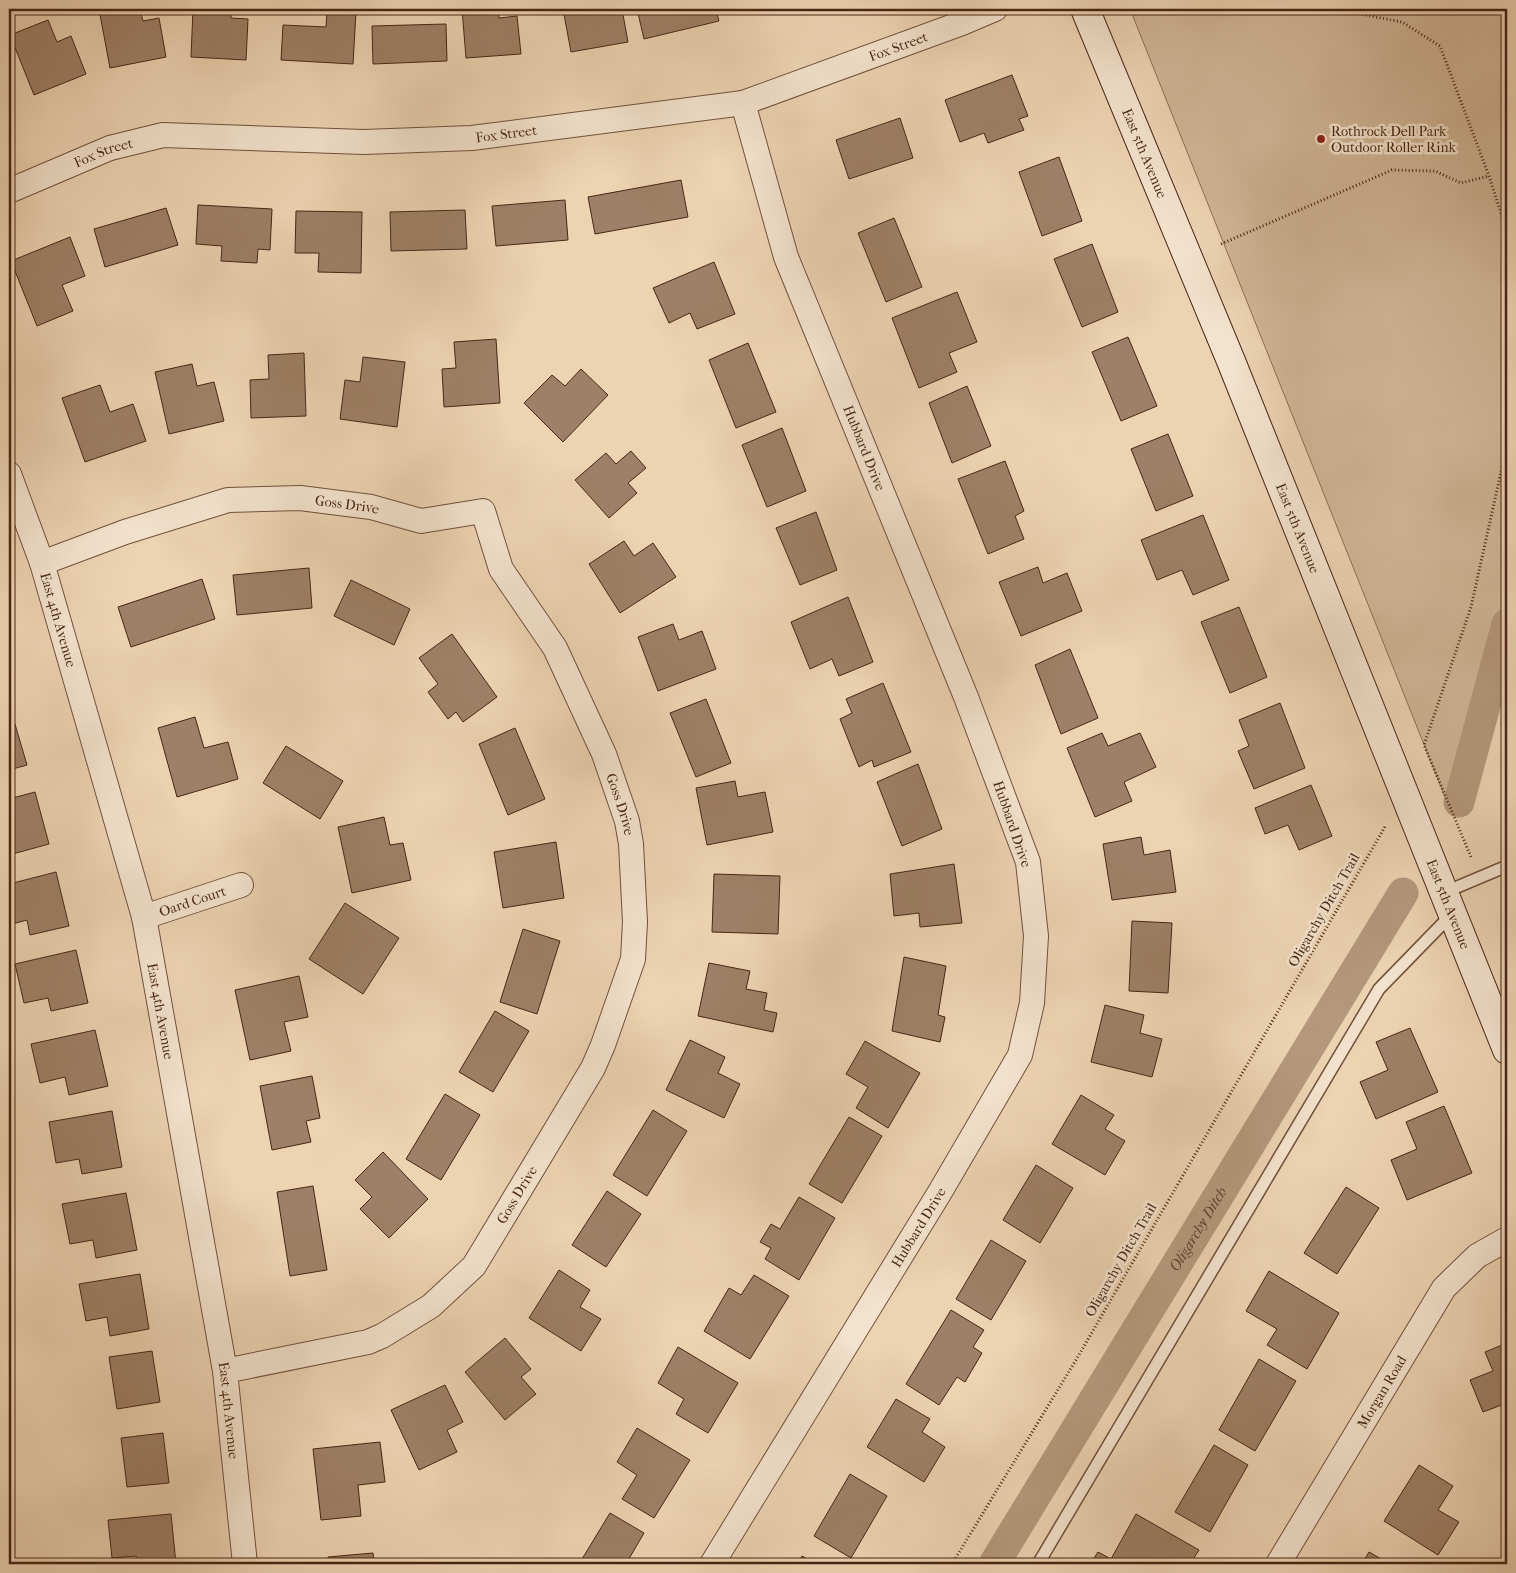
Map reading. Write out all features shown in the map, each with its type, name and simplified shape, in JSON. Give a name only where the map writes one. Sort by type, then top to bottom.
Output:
[{"type":"street","name":"Fox Street","points":[[9,191],[110,148],[163,134],[364,142],[472,138],[743,103],[995,9]]},
{"type":"street","name":"East 5th Avenue","points":[[1085,9],[1231,361],[1507,1050]]},
{"type":"street","name":"Hubbard Drive","points":[[712,1564],[940,1192],[1020,1055],[1032,1003],[1036,936],[1028,862],[966,697],[786,257],[743,103]]},
{"type":"street","name":"East 4th Avenue","points":[[9,474],[42,563],[144,917],[225,1371],[245,1564]]},
{"type":"street","name":"Goss Drive","points":[[42,563],[125,532],[228,500],[300,498],[371,507],[421,521],[483,511],[502,569],[555,648],[604,754],[627,821],[631,844],[635,922],[633,959],[593,1068],[474,1266],[432,1306],[382,1336],[368,1342],[225,1371]]},
{"type":"street","name":"Oard Court","points":[[144,917],[241,885]]},
{"type":"street","name":"Morgan Road","points":[[1278,1564],[1444,1288],[1477,1256],[1507,1239]]},
{"type":"lane","points":[[1038,1564],[1379,988],[1448,904],[1480,877],[1507,866]]},
{"type":"path","points":[[1335,9],[1402,22],[1440,46],[1489,176],[1507,232]]},
{"type":"path","points":[[1221,244],[1392,170],[1436,171],[1461,183],[1489,176]]},
{"type":"path","points":[[1480,877],[1424,745],[1471,607],[1507,445]]},
{"type":"path","name":"Oligarchy Ditch Trail","points":[[952,1564],[1076,1360],[1386,824],[1390,833]]},
{"type":"shaded area","points":[[1130,9],[1507,9],[1507,614],[1451,812]]},
{"type":"building","points":[[99,9],[140,9],[143,21],[159,18],[166,57],[110,68]]},
{"type":"building","points":[[193,9],[231,9],[231,18],[248,19],[246,60],[191,57]]},
{"type":"building","points":[[462,9],[498,9],[499,18],[517,16],[521,54],[466,58]]},
{"type":"building","points":[[563,9],[622,9],[628,42],[571,52]]},
{"type":"building","points":[[637,9],[716,9],[719,21],[644,39]]},
{"type":"building","points":[[327,11],[356,12],[353,64],[281,60],[283,25],[326,27]]},
{"type":"building","points":[[48,20],[57,42],[71,36],[86,74],[34,95],[10,35]]},
{"type":"building","points":[[446,24],[447,61],[373,64],[372,26]]},
{"type":"building","points":[[1012,75],[1028,116],[1019,119],[1024,130],[988,143],[984,133],[960,142],[945,100]]},
{"type":"building","points":[[900,118],[913,158],[849,179],[836,140]]},
{"type":"building","points":[[1059,157],[1082,221],[1042,236],[1019,172]]},
{"type":"building","points":[[681,180],[688,217],[595,234],[588,197]]},
{"type":"building","points":[[565,200],[568,240],[496,246],[492,206]]},
{"type":"building","points":[[198,205],[272,209],[270,250],[258,249],[257,263],[221,261],[222,246],[196,244]]},
{"type":"building","points":[[166,208],[178,245],[105,267],[94,229]]},
{"type":"building","points":[[465,210],[467,249],[391,251],[390,212]]},
{"type":"building","points":[[296,211],[362,212],[361,273],[318,272],[319,253],[295,253]]},
{"type":"building","points":[[894,218],[922,287],[886,302],[858,233]]},
{"type":"building","points":[[70,237],[85,276],[62,285],[73,311],[37,326],[11,261]]},
{"type":"building","points":[[1092,244],[1118,312],[1082,327],[1054,259]]},
{"type":"building","points":[[714,262],[735,314],[697,329],[690,313],[669,323],[653,288]]},
{"type":"building","points":[[957,292],[977,342],[949,353],[957,372],[919,388],[892,318]]},
{"type":"building","points":[[1128,337],[1157,406],[1121,421],[1092,352]]},
{"type":"building","points":[[496,339],[500,403],[444,407],[442,369],[456,368],[454,342]]},
{"type":"building","points":[[748,343],[776,412],[736,428],[709,360]]},
{"type":"building","points":[[304,353],[306,416],[251,418],[250,380],[269,379],[268,355]]},
{"type":"building","points":[[363,357],[405,362],[397,427],[340,419],[345,380],[360,382]]},
{"type":"building","points":[[192,364],[197,386],[214,382],[224,421],[169,434],[155,372]]},
{"type":"building","points":[[581,369],[608,395],[563,442],[524,403],[552,375],[565,386]]},
{"type":"building","points":[[100,385],[110,412],[133,404],[146,441],[85,462],[62,398]]},
{"type":"building","points":[[967,386],[991,446],[952,463],[929,403]]},
{"type":"building","points":[[782,428],[806,491],[767,507],[742,445]]},
{"type":"building","points":[[1168,434],[1193,496],[1156,511],[1131,449]]},
{"type":"building","points":[[631,451],[646,468],[628,483],[637,493],[609,518],[575,480],[606,453],[616,464]]},
{"type":"building","points":[[1005,461],[1024,511],[1015,516],[1024,539],[988,554],[958,479]]},
{"type":"building","points":[[816,512],[837,570],[800,585],[776,528]]},
{"type":"building","points":[[1203,515],[1229,580],[1193,595],[1182,570],[1157,580],[1141,540]]},
{"type":"building","points":[[624,541],[634,556],[653,543],[676,577],[620,613],[589,564]]},
{"type":"building","points":[[1038,567],[1043,583],[1067,573],[1082,611],[1021,636],[999,582]]},
{"type":"building","points":[[309,568],[312,608],[237,615],[233,575]]},
{"type":"building","points":[[202,579],[215,619],[131,647],[118,607]]},
{"type":"building","points":[[351,580],[410,609],[394,645],[334,616]]},
{"type":"building","points":[[848,597],[873,662],[839,676],[832,659],[810,669],[791,622]]},
{"type":"building","points":[[1239,607],[1267,677],[1230,693],[1201,622]]},
{"type":"building","points":[[673,624],[679,640],[702,631],[716,669],[658,691],[638,637]]},
{"type":"building","points":[[452,634],[497,697],[463,722],[456,712],[448,719],[428,692],[438,684],[419,658]]},
{"type":"building","points":[[1070,649],[1098,718],[1061,734],[1035,665]]},
{"type":"building","points":[[883,683],[911,752],[874,767],[872,760],[859,767],[840,719],[852,713],[846,699]]},
{"type":"building","points":[[706,699],[731,763],[696,777],[670,713]]},
{"type":"building","points":[[1280,703],[1305,768],[1254,789],[1238,751],[1249,746],[1239,720]]},
{"type":"building","points":[[12,714],[27,765],[9,770],[9,715]]},
{"type":"building","points":[[195,717],[204,748],[228,742],[238,779],[177,797],[158,728]]},
{"type":"building","points":[[515,728],[545,799],[508,815],[479,744]]},
{"type":"building","points":[[1102,733],[1108,746],[1140,733],[1156,767],[1124,782],[1132,801],[1095,817],[1067,748]]},
{"type":"building","points":[[286,746],[343,781],[320,819],[263,783]]},
{"type":"building","points":[[918,764],[942,829],[902,846],[877,782]]},
{"type":"building","points":[[735,781],[738,797],[765,792],[773,832],[707,845],[696,788]]},
{"type":"building","points":[[1311,785],[1332,836],[1299,850],[1288,825],[1265,834],[1255,808]]},
{"type":"building","points":[[35,792],[49,844],[9,855],[9,799]]},
{"type":"building","points":[[384,817],[390,845],[403,843],[411,880],[352,893],[338,827]]},
{"type":"building","points":[[1141,837],[1144,855],[1170,850],[1176,892],[1112,900],[1103,844]]},
{"type":"building","points":[[556,842],[564,898],[503,908],[494,852]]},
{"type":"building","points":[[954,864],[962,923],[920,927],[919,913],[894,916],[890,874]]},
{"type":"building","points":[[56,872],[69,926],[30,935],[27,920],[9,925],[9,884]]},
{"type":"building","points":[[714,874],[780,876],[778,934],[712,932]]},
{"type":"building","points":[[345,903],[399,938],[363,994],[309,959]]},
{"type":"building","points":[[1132,921],[1172,923],[1168,993],[1129,991]]},
{"type":"building","points":[[523,929],[560,941],[537,1014],[500,1002]]},
{"type":"building","points":[[76,950],[88,1003],[51,1011],[48,998],[24,1003],[15,964]]},
{"type":"building","points":[[904,957],[946,966],[938,1015],[945,1017],[940,1042],[892,1031]]},
{"type":"building","points":[[709,963],[750,971],[746,989],[767,993],[764,1010],[777,1013],[773,1032],[698,1016]]},
{"type":"building","points":[[299,976],[308,1017],[284,1022],[291,1051],[250,1060],[235,990]]},
{"type":"building","points":[[1105,1005],[1144,1015],[1140,1033],[1162,1039],[1152,1077],[1091,1062]]},
{"type":"building","points":[[495,1011],[529,1031],[493,1092],[459,1072]]},
{"type":"building","points":[[1410,1028],[1438,1092],[1376,1119],[1360,1082],[1388,1070],[1376,1042]]},
{"type":"building","points":[[95,1030],[108,1086],[69,1095],[65,1077],[40,1083],[31,1044]]},
{"type":"building","points":[[690,1040],[725,1057],[718,1073],[740,1084],[724,1118],[666,1090]]},
{"type":"building","points":[[865,1041],[920,1073],[888,1128],[856,1108],[868,1087],[846,1074]]},
{"type":"building","points":[[312,1076],[320,1118],[306,1121],[311,1142],[272,1150],[260,1086]]},
{"type":"building","points":[[445,1094],[480,1115],[441,1180],[406,1159]]},
{"type":"building","points":[[1081,1095],[1114,1115],[1105,1129],[1125,1141],[1105,1175],[1052,1144]]},
{"type":"building","points":[[1444,1106],[1472,1173],[1407,1200],[1391,1160],[1417,1149],[1406,1122]]},
{"type":"building","points":[[653,1110],[687,1131],[647,1196],[613,1175]]},
{"type":"building","points":[[112,1111],[122,1167],[82,1174],[79,1159],[56,1163],[49,1122]]},
{"type":"building","points":[[849,1117],[882,1136],[842,1203],[809,1184]]},
{"type":"building","points":[[383,1152],[428,1199],[389,1238],[360,1209],[372,1197],[355,1180]]},
{"type":"building","points":[[1036,1165],[1073,1188],[1040,1243],[1003,1220]]},
{"type":"building","points":[[313,1186],[327,1270],[290,1276],[277,1192]]},
{"type":"building","points":[[1346,1187],[1379,1208],[1337,1274],[1304,1253]]},
{"type":"building","points":[[607,1191],[641,1214],[606,1267],[572,1245]]},
{"type":"building","points":[[126,1193],[137,1250],[96,1258],[93,1240],[70,1244],[62,1204]]},
{"type":"building","points":[[799,1197],[835,1218],[799,1280],[765,1259],[771,1248],[760,1242],[771,1224],[780,1229]]},
{"type":"building","points":[[991,1240],[1026,1261],[991,1320],[956,1299]]},
{"type":"building","points":[[559,1270],[590,1290],[580,1307],[601,1319],[581,1351],[529,1318]]},
{"type":"building","points":[[1269,1271],[1339,1313],[1307,1369],[1267,1345],[1277,1329],[1246,1311]]},
{"type":"building","points":[[140,1274],[149,1329],[110,1336],[107,1317],[86,1321],[79,1284]]},
{"type":"building","points":[[754,1275],[789,1296],[750,1359],[704,1331],[729,1288],[741,1295]]},
{"type":"building","points":[[951,1310],[984,1330],[973,1347],[982,1353],[965,1382],[957,1377],[939,1405],[906,1384]]},
{"type":"building","points":[[505,1338],[531,1369],[521,1377],[536,1394],[505,1420],[465,1372]]},
{"type":"building","points":[[1507,1343],[1507,1403],[1483,1412],[1470,1380],[1493,1371],[1485,1352]]},
{"type":"building","points":[[678,1347],[738,1383],[708,1433],[676,1414],[684,1399],[658,1383]]},
{"type":"building","points":[[152,1351],[160,1402],[117,1409],[109,1357]]},
{"type":"building","points":[[1259,1359],[1296,1381],[1255,1451],[1219,1430]]},
{"type":"building","points":[[445,1385],[463,1422],[447,1430],[457,1452],[419,1470],[391,1410]]},
{"type":"building","points":[[896,1399],[930,1419],[922,1432],[945,1447],[924,1482],[867,1447]]},
{"type":"building","points":[[637,1428],[690,1460],[654,1518],[622,1499],[637,1475],[617,1462]]},
{"type":"building","points":[[163,1433],[169,1483],[127,1487],[121,1438]]},
{"type":"building","points":[[380,1442],[385,1482],[358,1485],[361,1516],[321,1520],[313,1449]]},
{"type":"building","points":[[1214,1445],[1248,1465],[1210,1532],[1175,1512]]},
{"type":"building","points":[[1419,1465],[1453,1486],[1438,1510],[1459,1522],[1438,1555],[1384,1521]]},
{"type":"building","points":[[850,1474],[887,1496],[851,1558],[814,1536]]},
{"type":"building","points":[[610,1513],[644,1533],[626,1564],[579,1564]]},
{"type":"building","points":[[171,1514],[176,1564],[137,1564],[136,1556],[112,1558],[108,1520]]},
{"type":"building","points":[[1136,1514],[1199,1550],[1190,1564],[1090,1564],[1098,1552],[1111,1559]]},
{"type":"building","points":[[1369,1552],[1390,1564],[1362,1564]]},
{"type":"building","points":[[373,1553],[374,1564],[328,1564],[328,1557]]},
{"type":"building","points":[[802,1556],[816,1564],[798,1564]]},
{"type":"waterway","name":"Oligarchy Ditch","points":[[1459,802],[1507,624]]},
{"type":"waterway","name":"Oligarchy Ditch","points":[[994,1564],[1403,893]]},
{"type":"place","name":"Rothrock Dell Park Outdoor Roller Rink","points":[[1321,139]]}]
